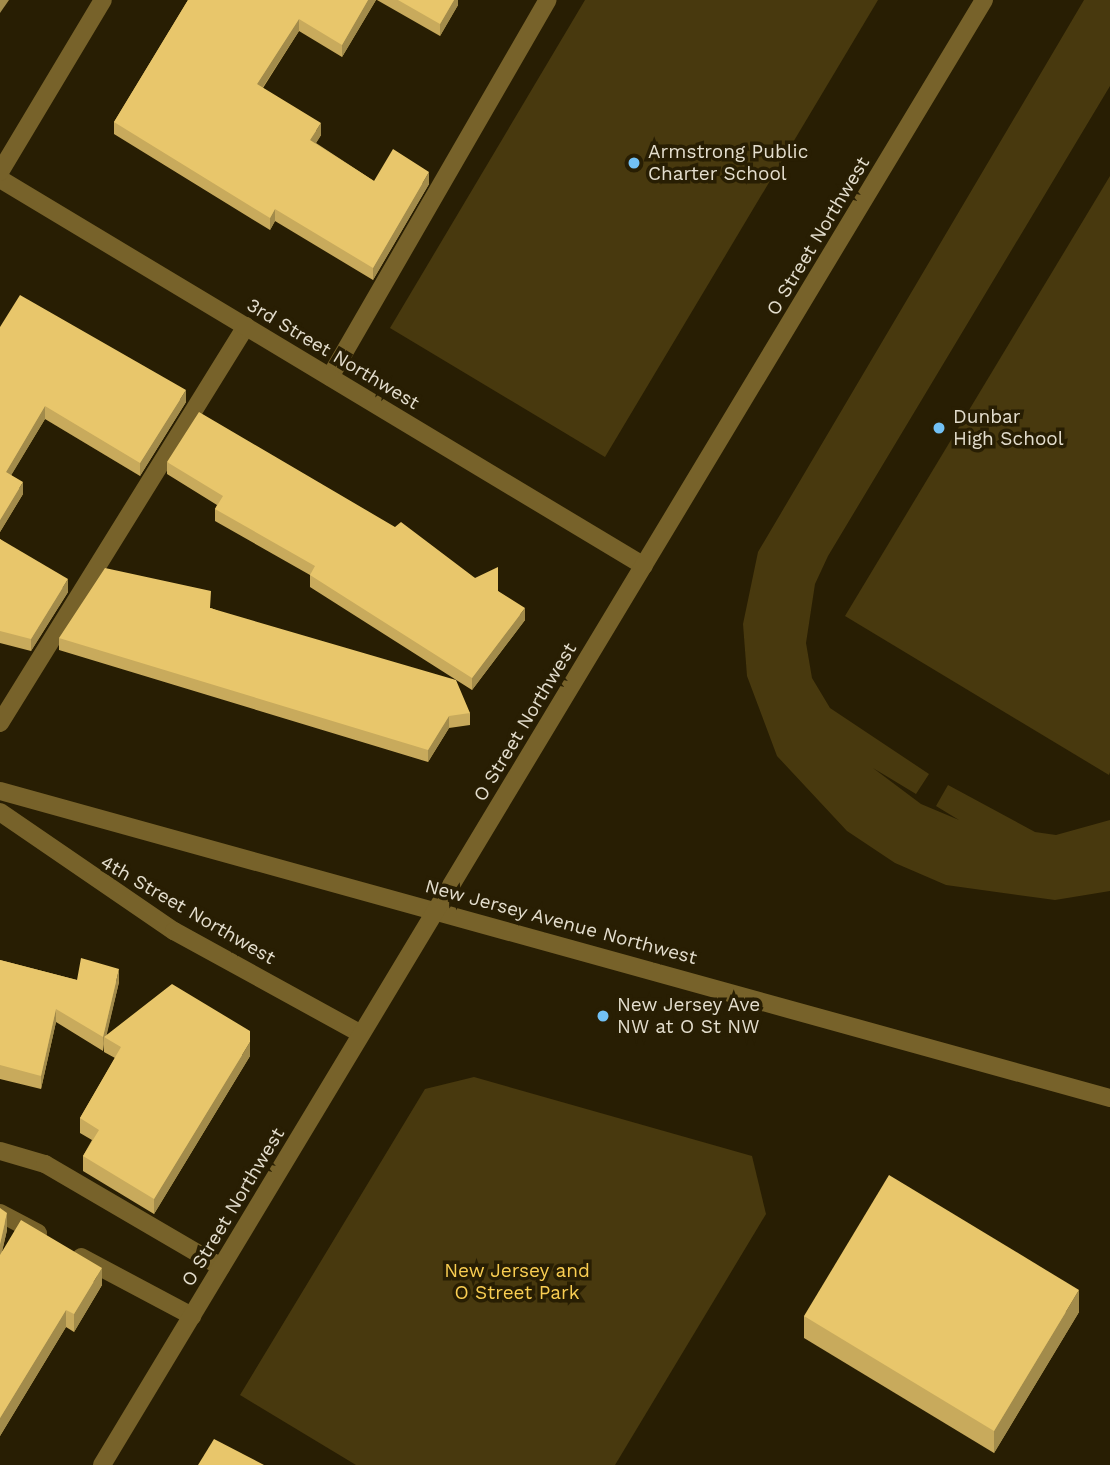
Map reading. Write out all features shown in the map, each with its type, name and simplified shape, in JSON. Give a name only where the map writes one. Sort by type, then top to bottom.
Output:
[{"type":"street","points":[[0,172],[103,0]]},
{"type":"street","points":[[330,377],[548,0]]},
{"type":"street","name":"O Street Northwest","points":[[103,1465],[984,0]]},
{"type":"street","name":"3rd Street Northwest","points":[[0,179],[644,566]]},
{"type":"street","points":[[0,723],[246,326]]},
{"type":"street","name":"New Jersey Avenue Northwest","points":[[0,791],[437,909],[1110,1098]]},
{"type":"street","name":"4th Street Northwest","points":[[0,812],[163,924],[361,1034]]},
{"type":"street","points":[[0,1151],[45,1164],[221,1267]]},
{"type":"street","points":[[0,1213],[192,1316]]},
{"type":"green space","name":"Armstrong Public Charter School","points":[[585,0],[878,0],[605,457],[390,328]]},
{"type":"green space","points":[[1084,0],[1110,0],[1110,86],[828,556],[815,584],[806,643],[812,678],[830,708],[929,774],[916,794],[873,768],[921,804],[959,820],[936,806],[948,785],[1035,832],[1056,835],[1110,820],[1110,891],[1055,900],[946,885],[895,863],[847,831],[777,756],[747,676],[743,624],[758,552]]},
{"type":"green space","points":[[1110,176],[1110,772],[1109,775],[845,616]]},
{"type":"green space","name":"New Jersey and O Street Park","points":[[474,1077],[752,1156],[766,1214],[615,1465],[356,1465],[240,1395],[425,1089]]},
{"type":"building","points":[[188,0],[368,0],[342,45],[299,19],[257,84],[321,123],[310,140],[374,181],[393,149],[429,172],[373,268],[275,209],[270,218],[114,122]]},
{"type":"building","points":[[398,0],[454,0],[440,24]]},
{"type":"building","points":[[20,295],[186,390],[140,463],[45,406],[6,472],[23,482],[0,520],[0,327]]},
{"type":"building","points":[[199,412],[395,527],[401,522],[475,578],[498,567],[498,591],[525,608],[472,678],[310,575],[315,566],[215,509],[223,496],[167,462]]},
{"type":"building","points":[[0,539],[68,579],[31,639],[0,631]]},
{"type":"building","points":[[105,568],[211,591],[210,608],[456,680],[470,713],[449,716],[428,750],[59,638]]},
{"type":"building","points":[[81,958],[119,969],[103,1037],[56,1009],[41,1076],[0,1065],[0,960],[77,980]]},
{"type":"building","points":[[172,984],[250,1031],[250,1042],[154,1199],[83,1156],[99,1130],[80,1118],[121,1047],[104,1037]]},
{"type":"building","points":[[889,1175],[1079,1290],[994,1431],[804,1316]]},
{"type":"building","points":[[0,1208],[7,1213],[0,1244]]},
{"type":"building","points":[[21,1220],[102,1268],[74,1314],[66,1310],[0,1418],[0,1255]]},
{"type":"building","points":[[214,1439],[264,1465],[198,1465]]},
{"type":"place","name":"Armstrong Public Charter School","points":[[634,163]]},
{"type":"place","name":"Dunbar High School","points":[[939,428]]},
{"type":"place","name":"New Jersey Ave NW at O St NW","points":[[603,1016]]}]
